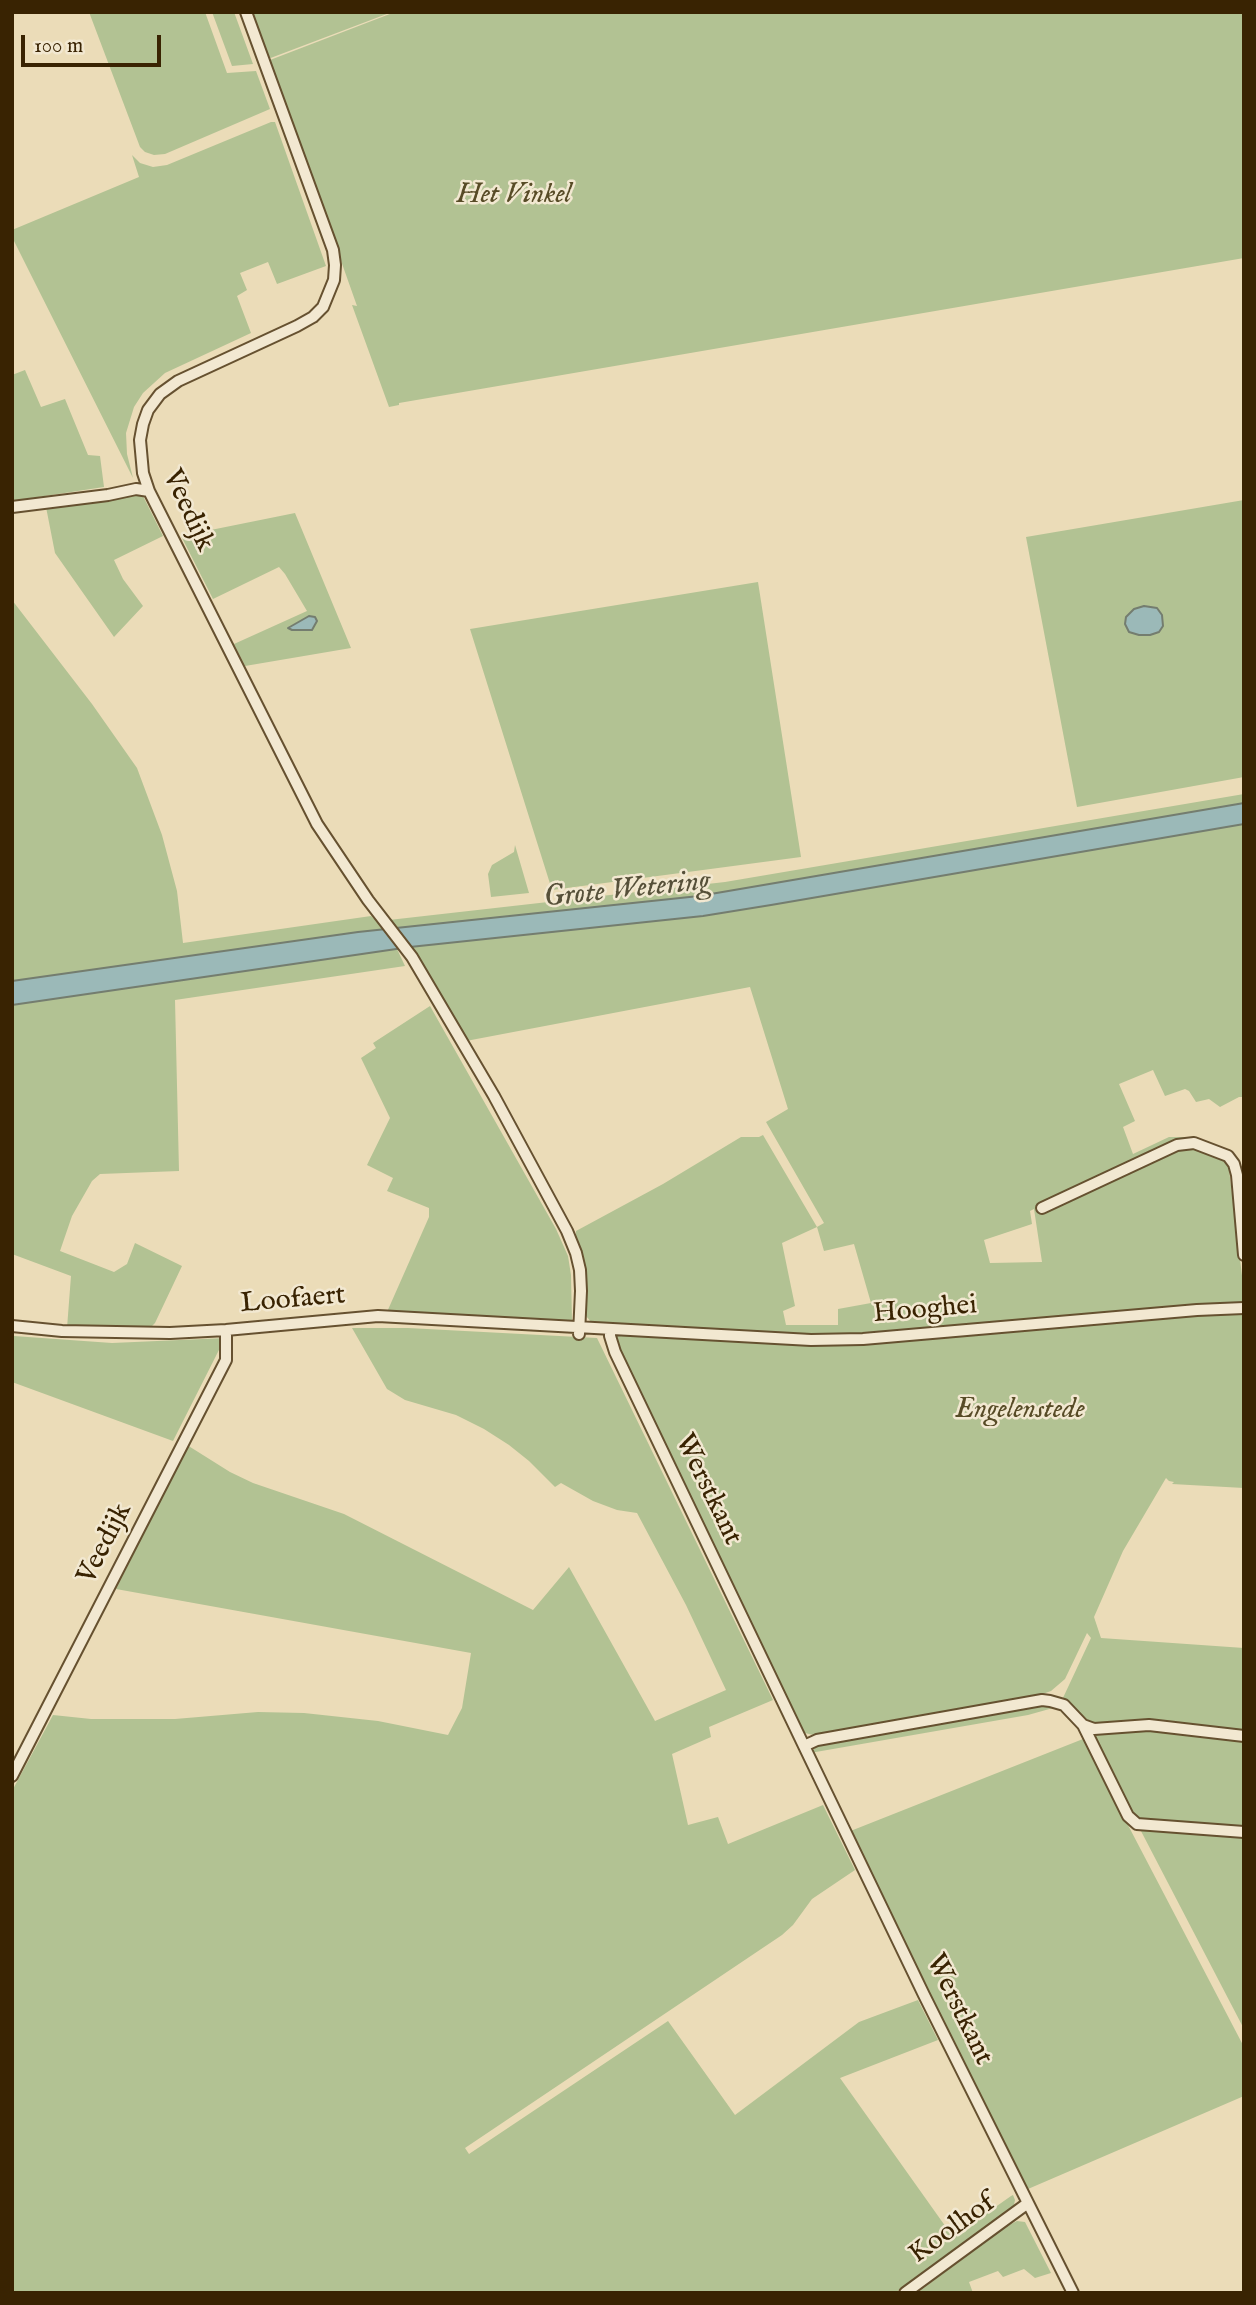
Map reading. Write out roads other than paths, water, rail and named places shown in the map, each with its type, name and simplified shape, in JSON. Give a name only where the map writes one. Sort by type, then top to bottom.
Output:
[{"type":"street","name":"Veedijk","points":[[246,12],[333,250],[334,280],[323,307],[313,317],[178,381],[160,394],[148,410],[143,424],[140,456],[145,477],[149,491],[317,824],[412,957],[494,1096],[567,1231],[580,1270],[579,1330]]},
{"type":"street","points":[[136,489],[145,477]]},
{"type":"street","points":[[12,507],[136,489],[149,491]]},
{"type":"street","points":[[1042,1208],[1177,1145],[1194,1143],[1228,1156],[1234,1164],[1244,1255]]},
{"type":"street","name":"Hooghei","points":[[610,1329],[810,1340],[863,1339],[1244,1308]]},
{"type":"street","name":"Loofaert","points":[[12,1326],[135,1334],[226,1330],[378,1316],[579,1330],[610,1329]]},
{"type":"street","name":"Werstkant","points":[[610,1329],[615,1352],[804,1746],[1073,2293]]},
{"type":"street","name":"Veedijk","points":[[12,1776],[226,1360],[226,1330]]},
{"type":"street","points":[[804,1746],[817,1740],[1042,1700],[1064,1705],[1083,1725],[1128,1816],[1137,1824],[1244,1832]]},
{"type":"street","points":[[1083,1725],[1094,1729],[1149,1725],[1244,1736]]},
{"type":"street","name":"Koolhof","points":[[905,2293],[1028,2203]]},
{"type":"water","points":[[1144,606],[1157,608],[1162,615],[1163,626],[1159,632],[1150,635],[1129,632],[1125,624],[1126,617],[1134,609]]},
{"type":"water","points":[[309,616],[315,617],[317,621],[312,630],[288,628]]},
{"type":"water","points":[[1244,803],[1244,824],[771,905],[703,916],[410,947],[12,1005],[12,981],[358,932],[699,896]]},
{"type":"park label","name":"Het Vinkel","points":[[514,196]]},
{"type":"park label","name":"Engelenstede","points":[[1020,1411]]},
{"type":"water label","name":"Grote Wetering","points":[[627,891]]}]
